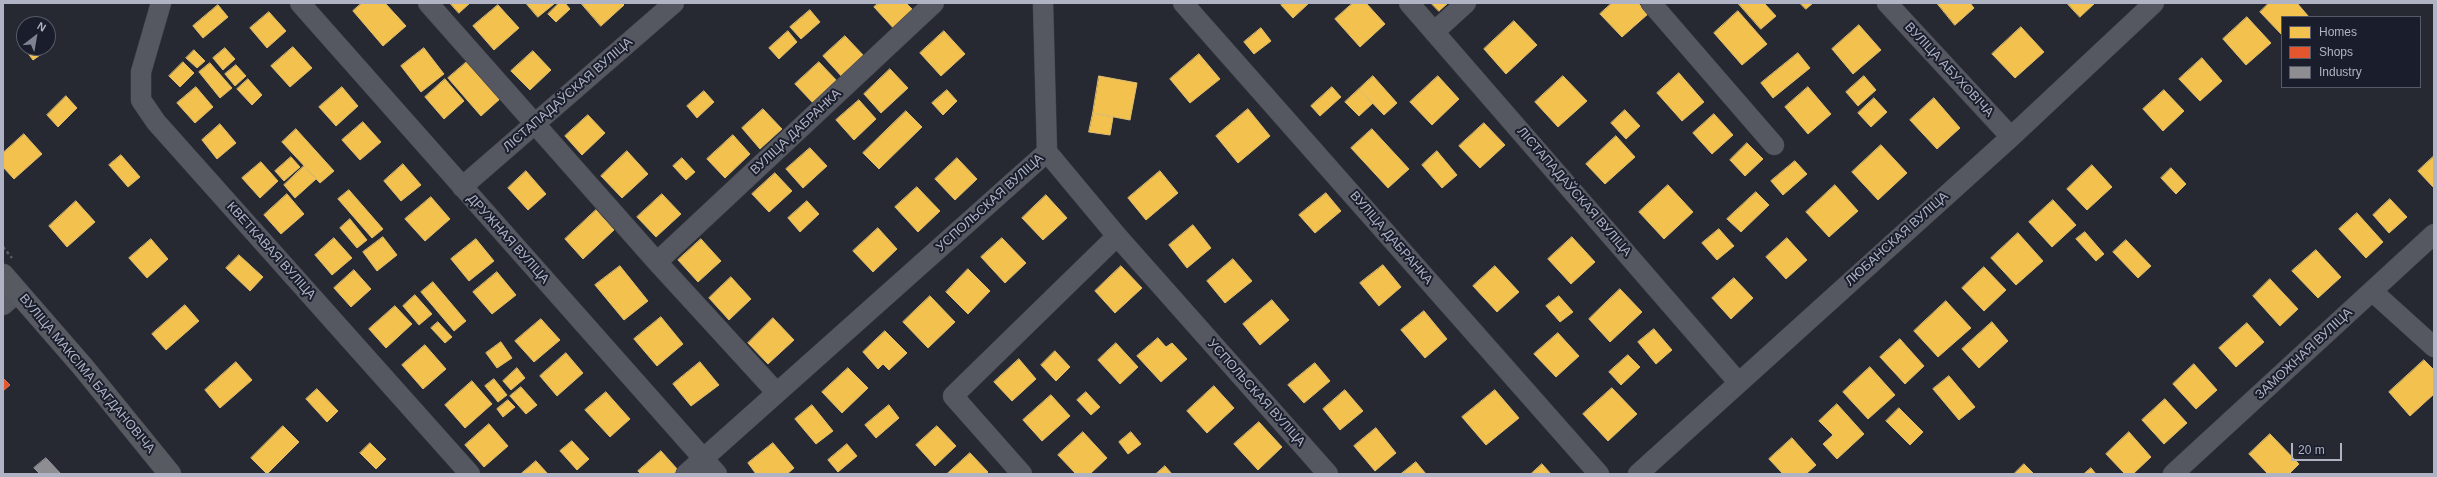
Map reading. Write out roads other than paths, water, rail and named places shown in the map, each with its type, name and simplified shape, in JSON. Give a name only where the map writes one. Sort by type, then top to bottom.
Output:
[{"type":"main road","name":"ВУЛІЦА МАКСІМА БАГДАНОВІЧА","points":[[3,275],[10,299],[83,367],[170,474]]},
{"type":"street","name":"КВЕТКАВАЯ ВУЛІЦА","points":[[161,3],[141,72],[141,100],[156,122],[470,474]]},
{"type":"street","name":"ДРУЖНАЯ ВУЛІЦА","points":[[300,3],[717,474]]},
{"type":"street","points":[[428,3],[657,262],[777,393]]},
{"type":"street","name":"ЛІСТАПАДАЎСКАЯ ВУЛІЦА","points":[[462,187],[674,3]]},
{"type":"street","name":"ВУЛІЦА ДАБРАНКА","points":[[657,262],[934,3]]},
{"type":"street","points":[[1043,3],[1048,152]]},
{"type":"street","name":"ВУЛІЦА ДАБРАНКА","points":[[1183,3],[1599,474]]},
{"type":"street","name":"ЛІСТАПАДАЎСКАЯ ВУЛІЦА","points":[[1409,3],[1738,382]]},
{"type":"street","points":[[1434,32],[1466,3]]},
{"type":"street","points":[[1651,3],[1774,145]]},
{"type":"street","name":"ВУЛІЦА АБУХОВІЧА","points":[[1888,3],[2011,137]]},
{"type":"street","name":"ЛЮБАНСКАЯ ВУЛІЦА","points":[[1638,474],[1738,382],[2011,137],[2154,3]]},
{"type":"street","name":"УСПОЛЬСКАЯ ВУЛІЦА","points":[[686,474],[1048,152],[1117,236],[1328,474]]},
{"type":"street","name":"ЗАМОЖНАЯ ВУЛІЦА","points":[[2173,474],[2434,234]]},
{"type":"street","points":[[1022,474],[953,396],[1117,236]]},
{"type":"street","points":[[2372,291],[2434,347]]}]
